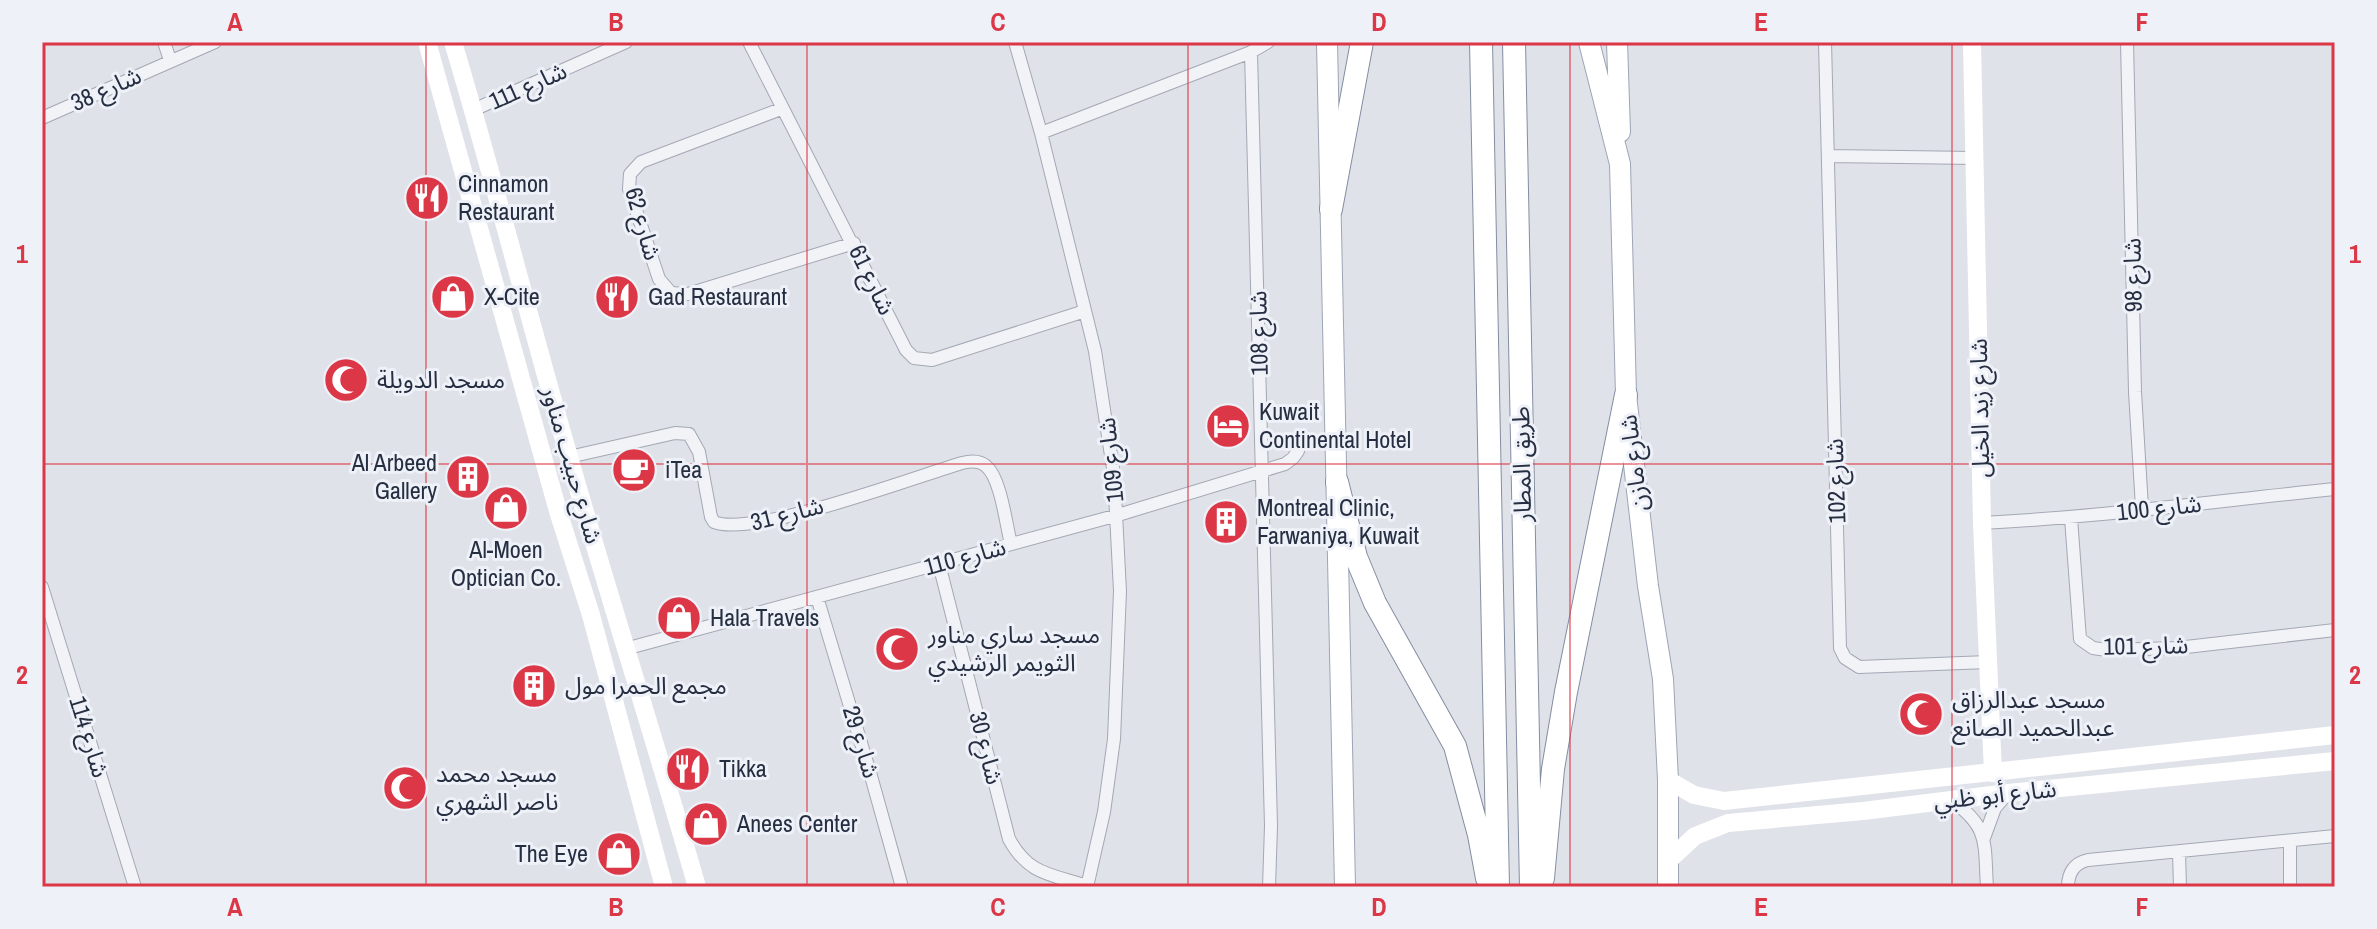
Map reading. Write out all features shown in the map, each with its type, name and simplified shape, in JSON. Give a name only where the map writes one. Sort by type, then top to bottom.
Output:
[{"type":"highway","points":[[1331,209],[1362,42]]},
{"type":"highway","name":"طريق المطار","points":[[1481,42],[1498,887]]},
{"type":"highway","name":"طريق المطار","points":[[1514,42],[1531,887]]},
{"type":"highway","points":[[1542,887],[1553,769],[1566,692],[1626,395]]},
{"type":"highway","points":[[1337,482],[1356,557],[1375,603],[1455,746],[1479,835],[1489,887]]},
{"type":"main road","points":[[1327,42],[1345,887]]},
{"type":"main road","name":"شارع مازن","points":[[1589,42],[1620,164],[1626,395],[1648,586],[1663,679],[1668,780],[1668,887]]},
{"type":"main road","points":[[1617,42],[1620,164]]},
{"type":"street","points":[[164,42],[170,60]]},
{"type":"street","name":"شارع 38","points":[[42,118],[215,42]]},
{"type":"street","name":"شارع حبيب مناور","points":[[427,42],[664,887]]},
{"type":"street","name":"شارع حبيب مناور","points":[[453,42],[569,457],[697,887]]},
{"type":"street","name":"شارع 111","points":[[473,110],[626,42]]},
{"type":"street","name":"شارع 61","points":[[749,42],[906,350],[914,358],[932,360],[1085,311]]},
{"type":"street","name":"شارع 109","points":[[1015,42],[1041,133],[1103,392],[1118,515],[1120,591],[1114,739],[1104,812],[1087,886]]},
{"type":"street","points":[[1041,133],[1251,52],[1268,42]]},
{"type":"street","name":"شارع 102","points":[[1825,42],[1842,653],[1854,666],[1865,668],[1988,662]]},
{"type":"street","name":"شارع زيد الخيل","points":[[1972,42],[1982,523],[1993,773]]},
{"type":"street","name":"شارع 98","points":[[2127,42],[2135,392],[2142,508]]},
{"type":"street","name":"شارع 108","points":[[1251,52],[1271,826],[1269,887]]},
{"type":"street","name":"شارع 62","points":[[781,109],[641,162],[630,174],[629,189],[659,279],[671,293],[688,294],[854,243]]},
{"type":"street","points":[[1828,156],[1975,158]]},
{"type":"street","points":[[496,290],[511,290],[518,274]]},
{"type":"street","name":"شارع 31","points":[[569,457],[675,433],[689,434],[699,452],[711,517],[714,522],[729,527],[784,518],[962,463],[980,462],[995,477],[1011,544]]},
{"type":"street","name":"شارع 110","points":[[625,649],[1118,515],[1285,464],[1298,451]]},
{"type":"street","name":"شارع 100","points":[[1982,523],[2071,518],[2335,489]]},
{"type":"street","name":"شارع 101","points":[[2071,518],[2080,639],[2093,648],[2177,648],[2335,630]]},
{"type":"street","name":"شارع 30","points":[[939,564],[1009,839],[1020,859],[1037,870],[1087,886]]},
{"type":"street","points":[[582,588],[587,580],[594,577],[602,578],[607,585]]},
{"type":"street","name":"شارع 114","points":[[43,595],[135,887]]},
{"type":"street","name":"شارع 29","points":[[817,597],[902,887]]},
{"type":"street","name":"شارع أبو ظبي","points":[[1668,780],[1694,795],[1724,801],[2335,735]]},
{"type":"street","name":"شارع أبو ظبي","points":[[1668,861],[1695,836],[1728,823],[2335,761]]},
{"type":"street","points":[[1858,788],[1855,804],[1863,811]]},
{"type":"street","points":[[1987,887],[1984,838],[1995,808],[2008,793]]},
{"type":"street","points":[[1950,800],[1971,815],[1984,838]]},
{"type":"street","points":[[2068,887],[2074,867],[2088,860],[2335,836]]},
{"type":"street","points":[[2290,841],[2290,887]]},
{"type":"street","points":[[2179,852],[2180,887]]},
{"type":"place","name":"Cinnamon Restaurant","points":[[427,198]]},
{"type":"place","name":"X-Cite","points":[[453,297]]},
{"type":"place","name":"Gad Restaurant","points":[[617,297]]},
{"type":"place","name":"مسجد الدويلة","points":[[346,380]]},
{"type":"place","name":"Kuwait Continental Hotel","points":[[1228,426]]},
{"type":"place","name":"iTea","points":[[634,470]]},
{"type":"place","name":"Al Arbeed Gallery","points":[[468,477]]},
{"type":"place","name":"Al-Moen Optician Co.","points":[[506,508]]},
{"type":"place","name":"Montreal Clinic, Farwaniya, Kuwait","points":[[1226,522]]},
{"type":"place","name":"Hala Travels","points":[[679,618]]},
{"type":"place","name":"مسجد ساري مناور الثويمر الرشيدي","points":[[897,649]]},
{"type":"place","name":"مجمع الحمرا مول","points":[[534,686]]},
{"type":"place","name":"مسجد عبدالرزاق عبدالحميد الصانع","points":[[1921,714]]},
{"type":"place","name":"Tikka","points":[[688,769]]},
{"type":"place","name":"مسجد محمد ناصر الشهري","points":[[405,788]]},
{"type":"place","name":"Anees Center","points":[[706,824]]},
{"type":"place","name":"The Eye","points":[[619,854]]}]
